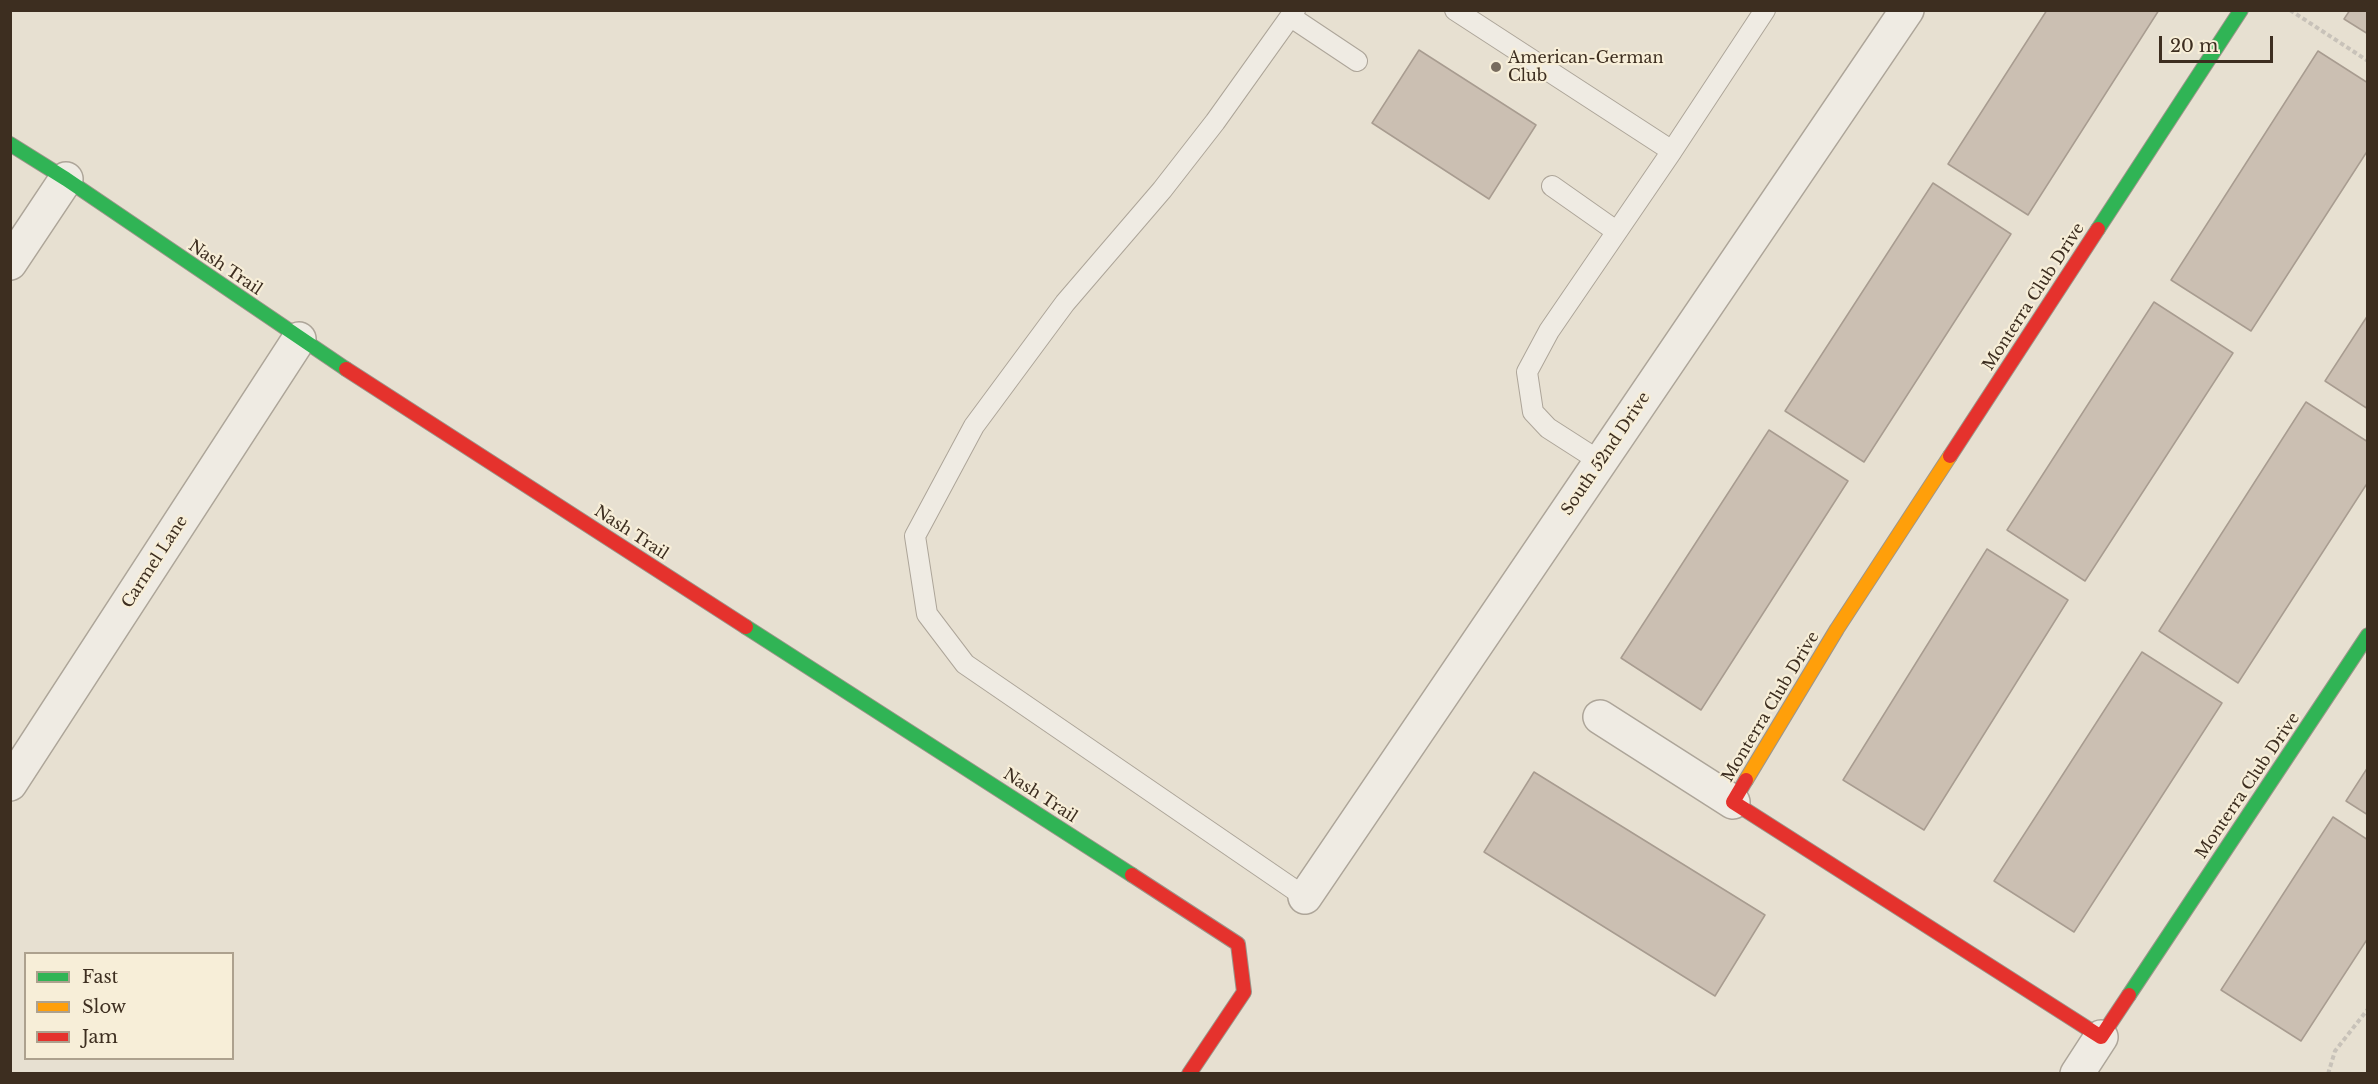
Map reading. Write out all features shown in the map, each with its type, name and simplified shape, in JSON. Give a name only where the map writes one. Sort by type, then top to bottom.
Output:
[{"type":"street","name":"South 52nd Drive","points":[[1305,897],[1907,10]]},
{"type":"street","name":"Monterra Club Drive","points":[[2241,10],[1837,629],[1733,802],[2101,1037],[2367,635]]},
{"type":"street","name":"Nash Trail","points":[[10,144],[299,339],[1238,944],[1244,992],[1189,1074]]},
{"type":"street","points":[[10,263],[66,180]]},
{"type":"street","name":"Carmel Lane","points":[[10,784],[299,339]]},
{"type":"street","points":[[1600,717],[1733,802]]},
{"type":"street","points":[[2077,1074],[2101,1037]]},
{"type":"lane","points":[[1455,10],[1672,151]]},
{"type":"lane","points":[[1601,462],[1548,428],[1533,412],[1527,372],[1549,331],[1765,10]]},
{"type":"lane","points":[[1305,897],[965,664],[927,614],[915,536],[974,426],[1065,303],[1162,190],[1215,122],[1293,14],[1357,61]]},
{"type":"lane","points":[[1552,186],[1616,231]]},
{"type":"path","points":[[2290,10],[2367,61]]},
{"type":"path","points":[[2328,1074],[2336,1051],[2367,1009]]},
{"type":"building","points":[[2047,10],[2159,10],[2028,215],[1948,164]]},
{"type":"building","points":[[2350,10],[2368,10],[2368,34],[2344,19]]},
{"type":"building","points":[[1419,50],[1536,125],[1489,199],[1372,123]]},
{"type":"building","points":[[2318,51],[2368,83],[2368,150],[2251,331],[2171,280]]},
{"type":"building","points":[[1933,183],[2011,234],[1864,462],[1785,411]]},
{"type":"building","points":[[2154,302],[2233,353],[2085,581],[2007,530]]},
{"type":"building","points":[[2368,315],[2368,409],[2325,381]]},
{"type":"building","points":[[2306,402],[2368,442],[2368,482],[2238,683],[2159,631]]},
{"type":"building","points":[[1769,430],[1848,481],[1701,710],[1621,658]]},
{"type":"building","points":[[1987,549],[2068,600],[1924,830],[1843,780]]},
{"type":"building","points":[[2142,652],[2222,703],[2074,932],[1994,881]]},
{"type":"building","points":[[2368,767],[2368,815],[2346,801]]},
{"type":"building","points":[[1534,772],[1765,915],[1715,996],[1484,852]]},
{"type":"building","points":[[2333,817],[2368,840],[2368,938],[2301,1041],[2221,990]]},
{"type":"traffic: fast","points":[[2098,229],[2241,10]]},
{"type":"traffic: fast","points":[[10,144],[66,179],[346,369]]},
{"type":"traffic: fast","points":[[746,627],[1132,875]]},
{"type":"traffic: fast","points":[[2129,995],[2368,635]]},
{"type":"traffic: slow","points":[[1746,780],[1837,629],[1950,456]]},
{"type":"traffic: jam","points":[[1950,456],[2098,229]]},
{"type":"traffic: jam","points":[[346,369],[746,627]]},
{"type":"traffic: jam","points":[[1746,780],[1733,802],[2101,1037],[2129,995]]},
{"type":"traffic: jam","points":[[1132,875],[1238,944],[1244,992],[1189,1074]]},
{"type":"place","name":"American-German Club","points":[[1496,67]]}]
